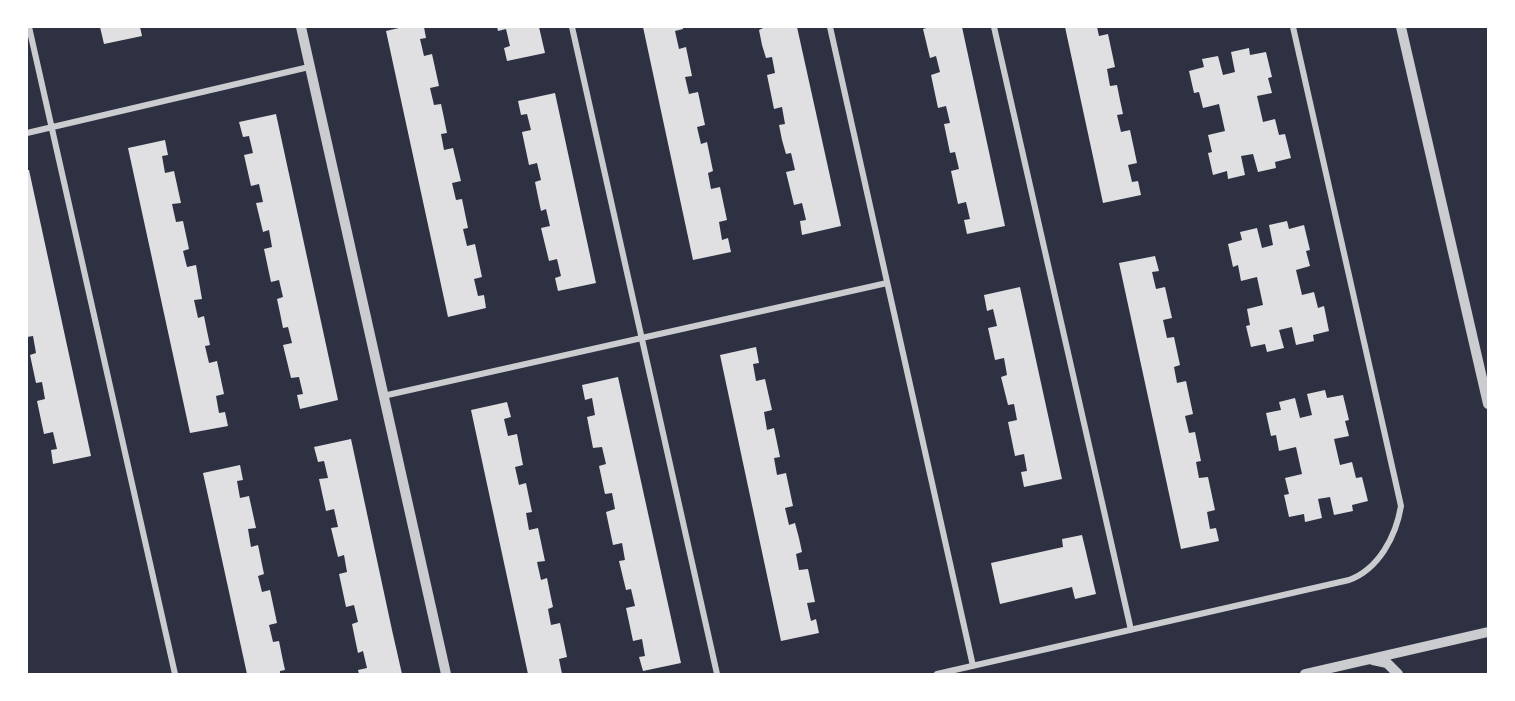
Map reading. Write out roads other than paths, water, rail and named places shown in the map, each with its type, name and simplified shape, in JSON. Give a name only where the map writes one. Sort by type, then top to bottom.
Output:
[{"type":"street","points":[[29,27],[175,674]]},
{"type":"street","points":[[301,27],[446,674]]},
{"type":"street","points":[[572,27],[717,674]]},
{"type":"street","points":[[830,27],[973,666]]},
{"type":"street","points":[[994,27],[1131,630]]},
{"type":"street","points":[[938,674],[1338,583],[1366,574],[1378,559],[1399,521],[1401,506],[1397,486],[1293,27]]},
{"type":"street","points":[[1401,27],[1488,404]]},
{"type":"street","points":[[27,133],[309,67]]},
{"type":"street","points":[[383,396],[887,283]]},
{"type":"street","points":[[1305,674],[1488,632]]},
{"type":"street","points":[[1364,660],[1387,663],[1398,674]]}]
